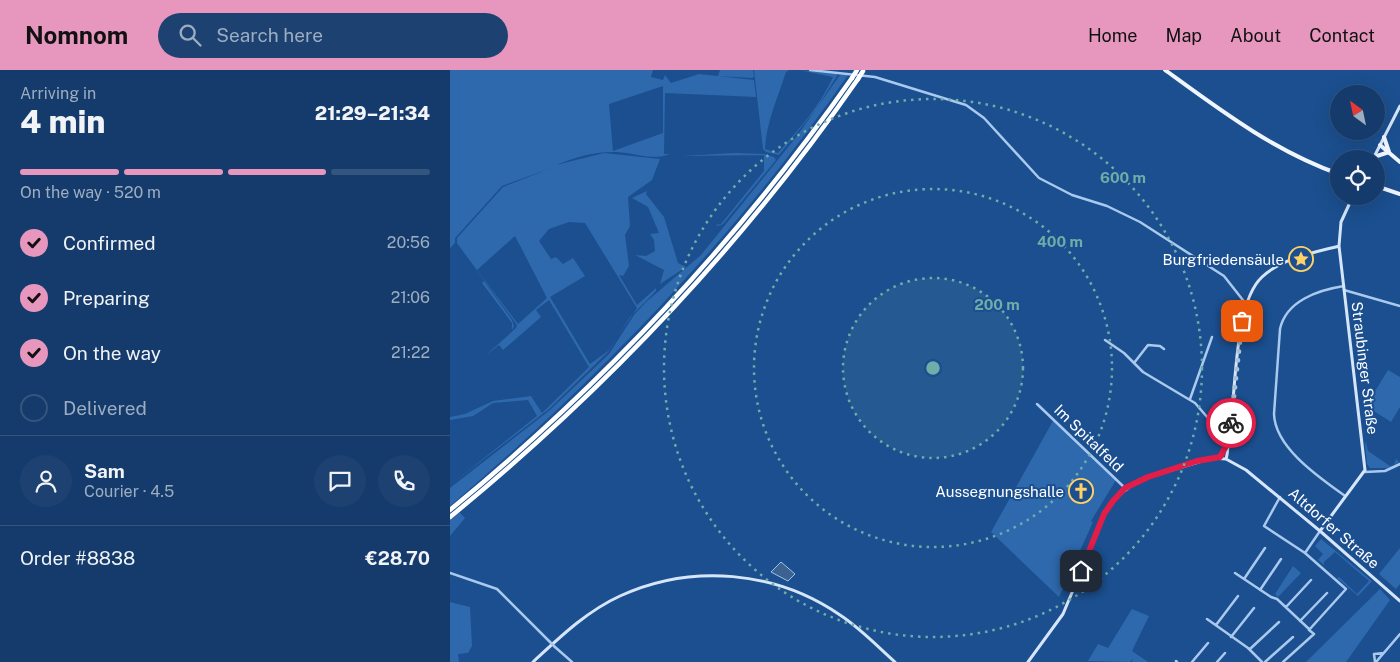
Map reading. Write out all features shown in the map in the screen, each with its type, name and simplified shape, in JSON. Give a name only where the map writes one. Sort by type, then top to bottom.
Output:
[{"type":"highway","points":[[450,510],[562,411],[669,303],[769,187],[857,70]]},
{"type":"highway","points":[[450,517],[581,401],[686,293],[774,190],[864,70]]},
{"type":"main road","points":[[1165,70],[1243,127],[1279,147],[1330,170]]},
{"type":"main road","points":[[1385,135],[1400,106]]},
{"type":"main road","points":[[1377,150],[1382,140]]},
{"type":"main road","points":[[1385,140],[1389,152]]},
{"type":"main road","points":[[1380,145],[1400,162]]},
{"type":"main road","points":[[1385,154],[1389,152]]},
{"type":"main road","points":[[1385,189],[1400,194]]},
{"type":"main road","name":"Straubinger Straße","points":[[1349,205],[1341,222],[1339,246],[1363,440],[1364,472]]},
{"type":"main road","points":[[1226,459],[1246,304],[1258,282],[1272,270],[1307,253],[1339,246]]},
{"type":"main road","points":[[1220,457],[1227,442]]},
{"type":"main road","points":[[1228,454],[1233,462]]},
{"type":"main road","points":[[1028,662],[1063,614],[1104,514],[1125,488],[1154,475],[1197,461],[1220,457],[1233,462]]},
{"type":"main road","name":"Altdorfer Straße","points":[[1233,462],[1280,496],[1400,601]]},
{"type":"main road","points":[[1320,531],[1364,472]]},
{"type":"main road","points":[[533,662],[579,621],[620,596],[662,582],[695,576],[722,575],[765,582],[816,600],[854,625],[895,662]]},
{"type":"street","points":[[810,70],[876,77],[966,105],[984,118],[1040,178],[1072,195],[1107,206],[1140,222],[1224,276],[1246,304]]},
{"type":"street","points":[[1346,497],[1303,462],[1285,443],[1276,426],[1274,414],[1280,328],[1284,316],[1300,301],[1329,289],[1344,288],[1400,306]]},
{"type":"street","points":[[1190,399],[1212,337]]},
{"type":"street","points":[[1105,340],[1124,353],[1151,377],[1190,399],[1227,442]]},
{"type":"street","points":[[1134,363],[1148,345],[1160,346],[1164,349]]},
{"type":"street","name":"Im Spitalfeld","points":[[1037,404],[1125,488]]},
{"type":"street","points":[[1364,472],[1385,471],[1400,464]]},
{"type":"street","points":[[1280,496],[1264,526],[1305,553],[1346,588],[1309,630]]},
{"type":"street","points":[[1305,553],[1320,531]]},
{"type":"street","points":[[1244,579],[1265,548]]},
{"type":"street","points":[[1260,590],[1281,559]]},
{"type":"street","points":[[450,573],[497,589],[572,662]]},
{"type":"street","points":[[1235,573],[1286,607],[1314,634],[1284,662]]},
{"type":"street","points":[[1286,607],[1311,580]]},
{"type":"street","points":[[1300,621],[1327,593]]},
{"type":"street","points":[[1216,625],[1238,596]]},
{"type":"street","points":[[1231,637],[1254,608]]},
{"type":"street","points":[[1207,619],[1250,649],[1263,662],[1293,637]]},
{"type":"street","points":[[1250,649],[1279,622]]},
{"type":"street","points":[[1376,662],[1400,634]]},
{"type":"street","points":[[1192,662],[1208,643]]},
{"type":"street","points":[[1217,662],[1225,653]]},
{"type":"street","points":[[1376,662],[1374,654],[1384,653]]},
{"type":"shaded area","points":[[450,70],[653,70],[651,77],[663,80],[665,75],[671,83],[699,74],[754,80],[756,97],[665,93],[664,154],[670,154],[651,157],[617,152],[601,152],[578,157],[556,165],[604,153],[660,159],[652,180],[628,197],[630,226],[625,235],[629,266],[623,276],[619,275],[637,305],[656,288],[656,291],[633,314],[637,308],[585,223],[569,222],[549,229],[539,241],[551,259],[556,257],[563,264],[573,258],[585,276],[550,297],[590,364],[608,351],[617,337],[608,352],[549,409],[450,485],[537,416],[528,400],[493,403],[473,416],[450,420],[450,417],[465,414],[493,401],[531,396],[542,413],[589,367],[549,300],[536,310],[541,317],[503,350],[499,345],[485,356],[517,325],[457,243],[457,238],[503,187],[551,168],[502,186],[455,238],[455,243],[450,248]],"holes":[[[663,86],[663,133],[613,151],[609,104]],[[515,236],[547,298],[518,324],[477,270]]]},
{"type":"shaded area","points":[[720,70],[753,70],[754,77],[718,76]]},
{"type":"shaded area","points":[[754,70],[789,70],[786,72],[773,110],[766,139],[765,149],[778,153],[815,107],[833,77],[799,70],[837,74],[816,109],[779,155],[766,152],[763,149]]},
{"type":"shaded area","points":[[840,75],[848,75],[760,192],[663,303],[560,407],[450,506],[450,488],[550,410],[609,354],[634,315],[646,302],[701,255],[797,136]]},
{"type":"shaded area","points":[[734,153],[764,154],[774,157],[776,160],[723,224],[718,226],[715,225],[721,224],[764,171],[764,155],[681,156]]},
{"type":"shaded area","points":[[647,191],[646,194],[664,217],[678,263],[686,267],[660,284],[664,270],[635,255],[646,256],[655,251],[654,240],[650,234],[659,233],[648,207],[632,198]]},
{"type":"shaded area","points":[[484,281],[512,320],[514,326],[512,330],[512,323],[482,283]]},
{"type":"shaded area","points":[[1388,370],[1400,377],[1400,407],[1391,422],[1366,406]]},
{"type":"shaded area","points":[[1054,419],[1116,480],[1091,521],[1093,522],[1059,597],[991,532]]},
{"type":"shaded area","points":[[1368,442],[1366,443],[1368,451],[1390,466],[1393,465],[1388,468],[1370,468],[1367,464],[1365,443]]},
{"type":"shaded area","points":[[458,511],[465,518],[450,536],[450,517]]},
{"type":"shaded area","points":[[1321,539],[1372,581],[1358,596],[1337,578],[1339,577],[1357,594],[1369,581],[1335,552],[1324,562],[1324,565],[1318,560],[1323,554],[1315,546]]},
{"type":"shaded area","points":[[1400,548],[1400,584],[1396,589],[1379,574]]},
{"type":"shaded area","points":[[781,562],[795,574],[788,581],[771,572]]},
{"type":"shaded area","points":[[1293,566],[1301,573],[1278,597],[1275,594]]},
{"type":"shaded area","points":[[1380,589],[1390,600],[1346,662],[1306,662]]},
{"type":"shaded area","points":[[450,602],[470,607],[472,646],[468,653],[458,654],[459,662],[450,662]]},
{"type":"shaded area","points":[[1132,609],[1149,616],[1132,651],[1148,662],[1132,662],[1133,659],[1130,662],[1088,661],[1098,644],[1108,648]]},
{"type":"way so far","points":[[1231,423],[1236,392],[1242,321]]},
{"type":"place","name":"Burgfriedensäule","points":[[1301,259]]},
{"type":"place","name":"Aussegnungshalle","points":[[1081,491]]},
{"type":"route","points":[[1081,571],[1104,514],[1125,488],[1139,480],[1197,461],[1220,457],[1224,453],[1227,444],[1231,423]]}]
